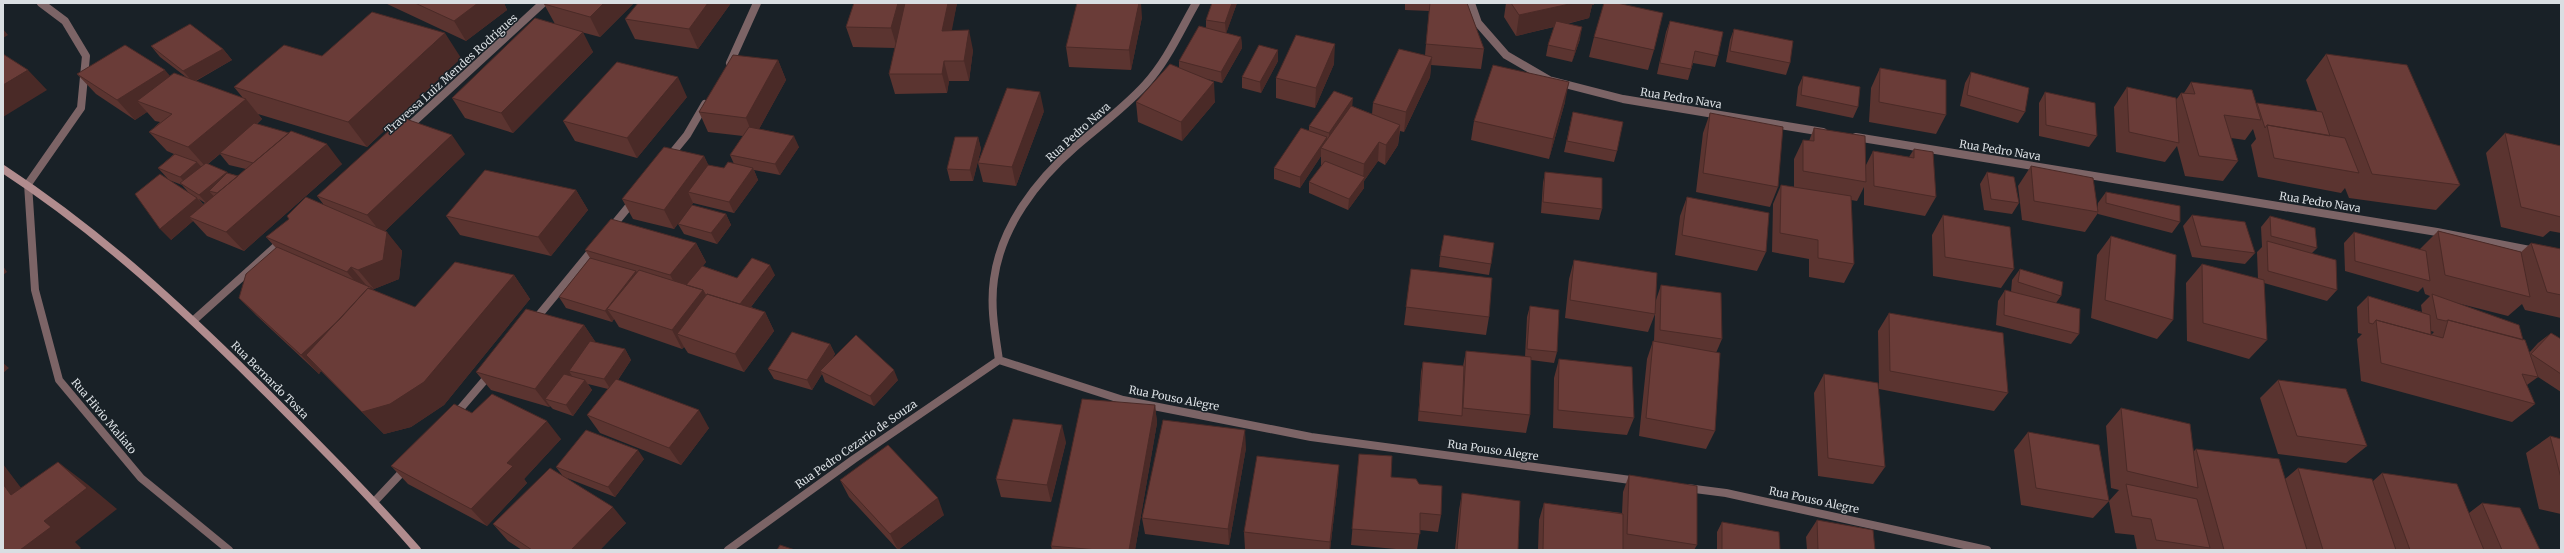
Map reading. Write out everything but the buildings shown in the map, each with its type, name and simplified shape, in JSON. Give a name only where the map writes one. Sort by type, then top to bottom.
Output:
[{"type":"street","points":[[3,169],[28,184],[81,108],[86,56],[65,21],[40,3]]},
{"type":"street","name":"Travessa Luiz Mendes Rodrigues","points":[[398,136],[543,3]]},
{"type":"street","points":[[727,68],[757,3]]},
{"type":"street","name":"Rua Pedro Nava","points":[[999,360],[993,313],[996,267],[1010,227],[1039,183],[1074,148],[1116,113],[1154,73],[1196,3]]},
{"type":"street","name":"Rua Pedro Nava","points":[[1471,3],[1478,23],[1506,55],[1549,80],[1623,99],[1834,134]]},
{"type":"street","points":[[662,166],[687,135],[711,95]]},
{"type":"street","name":"Rua Pedro Nava","points":[[1850,136],[2437,232],[2546,253]]},
{"type":"street","name":"Rua Bernardo Tosta","points":[[28,184],[98,235],[194,320],[375,501],[417,550]]},
{"type":"street","name":"Rua Hivio Maliato","points":[[28,184],[35,290],[59,380],[142,478],[229,550]]},
{"type":"street","points":[[527,330],[642,190]]},
{"type":"street","points":[[194,320],[288,236]]},
{"type":"street","name":"Rua Pouso Alegre","points":[[999,360],[1122,400],[1311,437],[1648,483]]},
{"type":"street","name":"Rua Pedro Cezario de Souza","points":[[728,550],[854,459],[999,360]]},
{"type":"street","points":[[451,420],[497,366]]},
{"type":"street","points":[[375,501],[413,460]]},
{"type":"street","name":"Rua Pouso Alegre","points":[[1679,487],[1726,493],[1987,550]]}]
